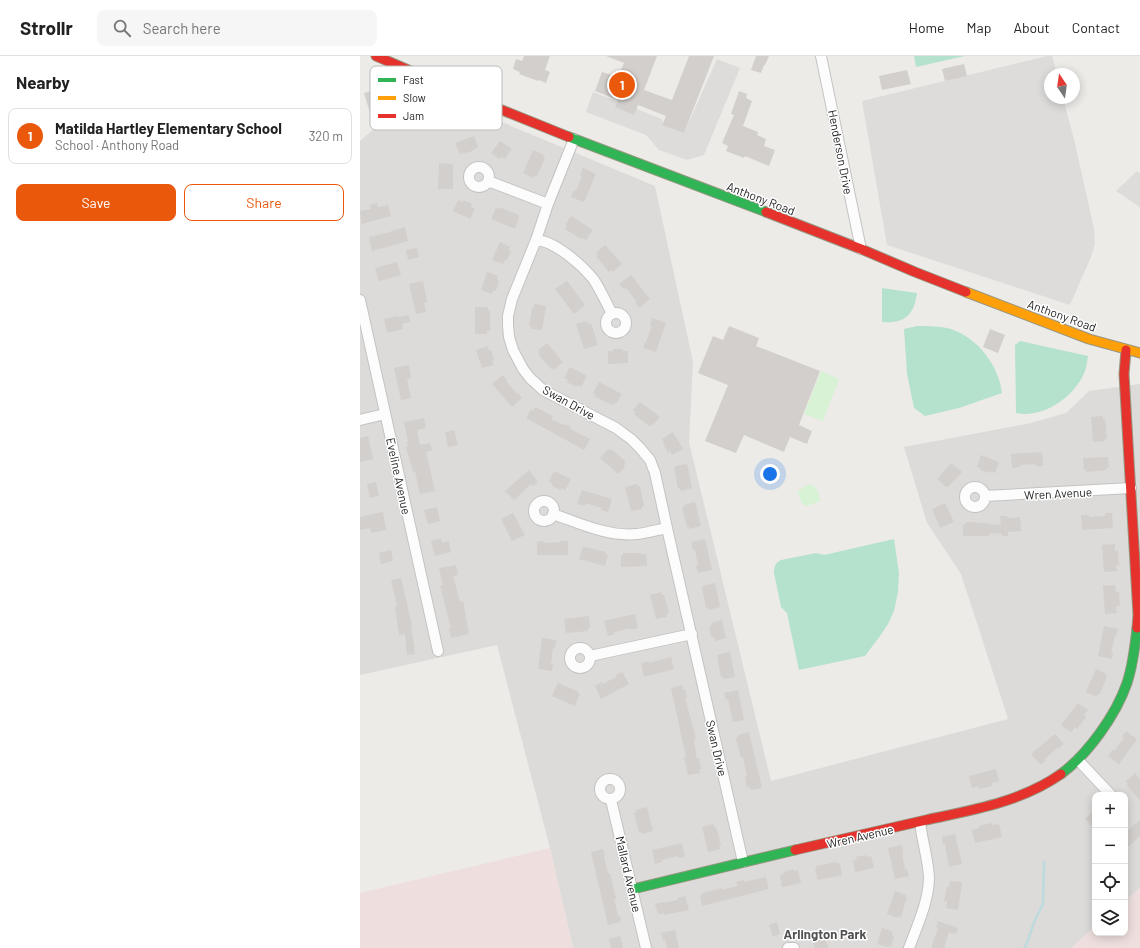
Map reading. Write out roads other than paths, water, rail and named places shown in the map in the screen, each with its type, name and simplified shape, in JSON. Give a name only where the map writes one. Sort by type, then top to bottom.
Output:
[{"type":"street","name":"Anthony Road","points":[[376,56],[399,66]]},
{"type":"street","name":"Henderson Drive","points":[[821,56],[861,249]]},
{"type":"street","name":"Anthony Road","points":[[502,110],[861,249],[945,284],[1064,330],[1140,353]]},
{"type":"street","name":"Swan Drive","points":[[574,139],[512,299],[508,316],[508,326],[513,350],[530,378],[543,390],[616,428],[631,439],[650,460],[655,473],[743,862]]},
{"type":"street","points":[[488,181],[548,204]]},
{"type":"street","points":[[536,240],[546,242],[566,254],[588,273],[600,291],[612,314]]},
{"type":"street","name":"Eveline Avenue","points":[[360,300],[438,651]]},
{"type":"street","name":"Wren Avenue","points":[[633,889],[743,862],[993,805],[1013,799],[1042,785],[1060,774],[1078,760],[1106,725],[1119,703],[1130,673],[1135,650],[1138,615],[1124,374],[1126,350]]},
{"type":"street","points":[[360,420],[385,414]]},
{"type":"street","name":"Wren Avenue","points":[[985,496],[1131,488]]},
{"type":"street","points":[[553,514],[610,533],[637,534],[667,528]]},
{"type":"street","points":[[590,656],[692,634]]},
{"type":"street","points":[[1078,760],[1108,792]]},
{"type":"street","name":"Mallard Avenue","points":[[611,800],[646,948]]},
{"type":"street","points":[[910,948],[928,890],[928,877],[920,822]]},
{"type":"street","points":[[788,948],[794,948]]},
{"type":"waterway","points":[[1025,948],[1035,920],[1043,904],[1044,862]]},
{"type":"place","name":"Matilda Hartley Elementary School","points":[[622,85]]},
{"type":"district","name":"Arlington Park","points":[[825,934]]}]
